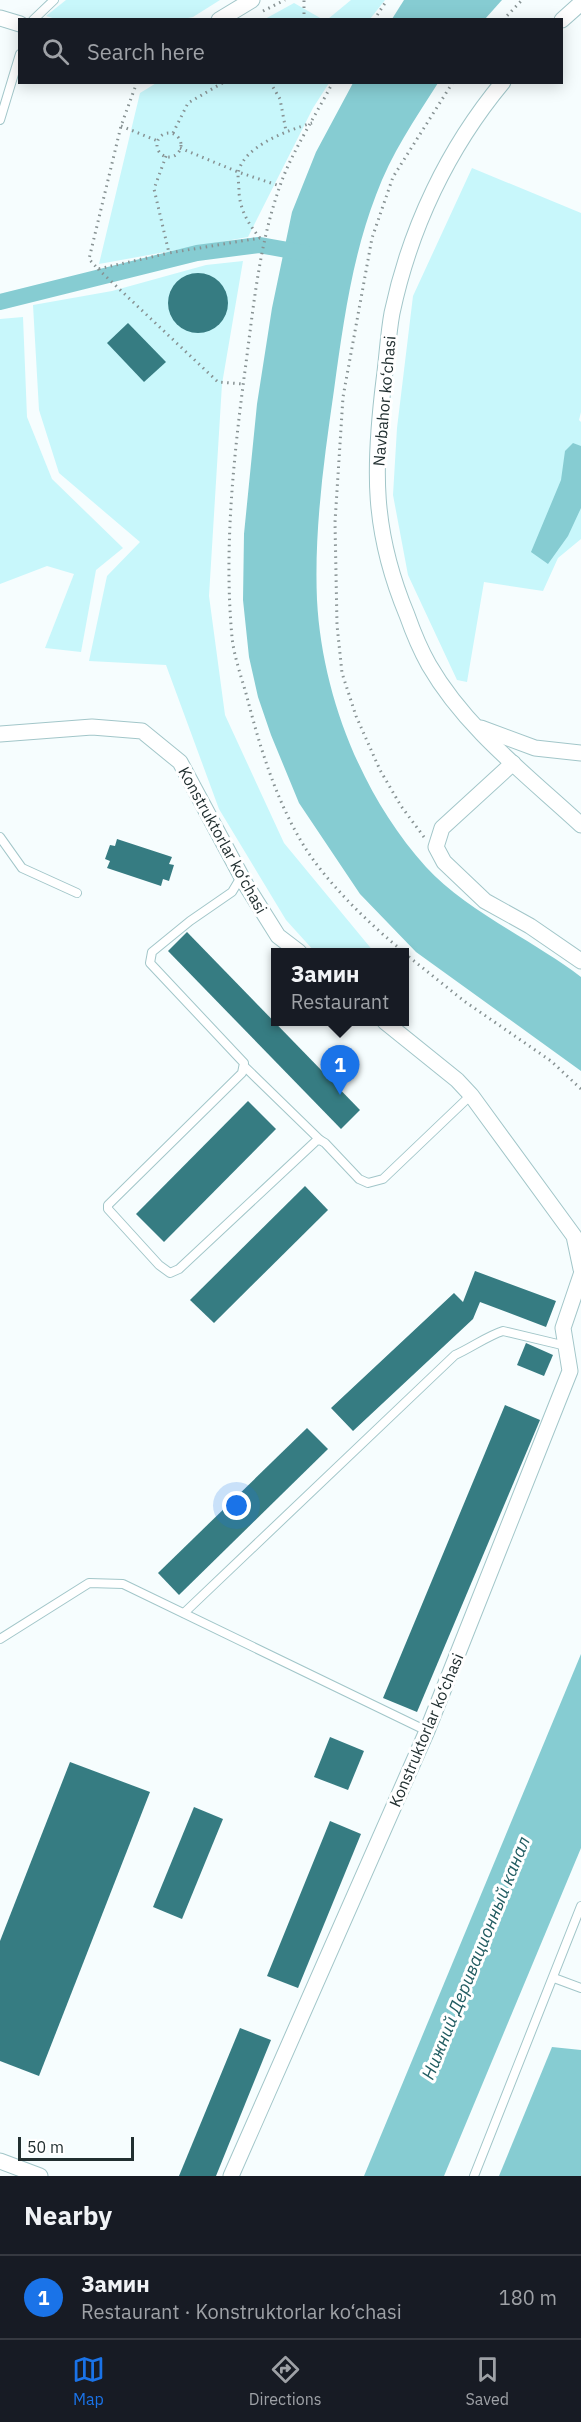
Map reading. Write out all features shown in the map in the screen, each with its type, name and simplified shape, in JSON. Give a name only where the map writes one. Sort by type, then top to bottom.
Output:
[{"type":"street","points":[[222,18],[252,0]]},
{"type":"street","points":[[563,18],[581,3]]},
{"type":"street","points":[[0,18],[18,23]]},
{"type":"street","name":"Navbahor ko‘chasi","points":[[501,84],[459,142],[422,217],[392,313],[376,470],[379,523],[393,582],[429,665],[472,725],[581,825]]},
{"type":"street","points":[[472,725],[535,748],[581,753]]},
{"type":"street","name":"Konstruktorlar ko‘chasi","points":[[0,734],[92,727],[142,731],[180,762],[241,876],[278,936],[294,948]]},
{"type":"street","points":[[513,763],[442,828],[436,847],[444,862],[485,901],[530,926],[581,962]]},
{"type":"street","points":[[390,1026],[457,1080],[471,1095],[577,1235],[581,1269]]},
{"type":"street","name":"Konstruktorlar ko‘chasi","points":[[231,2176],[427,1731],[570,1371],[563,1328],[581,1275]]},
{"type":"street","points":[[0,2161],[40,2176]]},
{"type":"lane","points":[[35,18],[54,0]]},
{"type":"lane","points":[[0,120],[18,61]]},
{"type":"lane","points":[[0,837],[21,868],[77,893]]},
{"type":"lane","points":[[241,876],[232,892],[152,951],[150,963],[244,1063],[244,1067],[359,1179],[368,1183],[383,1179],[471,1095]]},
{"type":"lane","points":[[244,1067],[242,1073],[108,1205],[108,1209],[159,1265],[170,1273],[179,1269],[310,1145],[320,1140]]},
{"type":"lane","points":[[184,1613],[455,1355],[480,1344],[493,1334],[504,1331],[566,1346]]},
{"type":"lane","points":[[0,1639],[89,1583],[123,1584],[427,1731]]},
{"type":"lane","points":[[474,2176],[581,1906]]},
{"type":"lane","points":[[554,1978],[581,1988]]},
{"type":"path","points":[[304,0],[304,18]]},
{"type":"path","points":[[375,18],[387,0]]},
{"type":"path","points":[[505,18],[522,0]]},
{"type":"path","points":[[136,84],[122,126],[89,259],[218,382],[243,384]]},
{"type":"path","points":[[173,134],[188,103],[221,84]]},
{"type":"path","points":[[271,84],[280,99],[286,130]]},
{"type":"path","points":[[332,84],[280,186],[267,229],[261,260],[243,384],[229,547],[232,639],[258,738],[277,792],[304,847],[340,891],[379,932],[398,948]]},
{"type":"path","points":[[265,243],[248,225],[240,199],[238,172],[248,154],[286,130],[312,123]]},
{"type":"path","points":[[122,126],[158,141]]},
{"type":"path","points":[[165,133],[173,134],[179,139],[180,148],[173,156],[166,156],[159,152],[158,141],[165,133]]},
{"type":"path","points":[[180,148],[238,172],[280,186]]},
{"type":"path","points":[[166,156],[154,189],[169,253]]},
{"type":"path","points":[[99,269],[169,253],[260,238]]},
{"type":"path","points":[[409,957],[464,1001],[550,1061],[581,1089]]},
{"type":"shaded area","points":[[66,0],[220,0],[188,18],[52,18],[46,16]]},
{"type":"shaded area","points":[[351,0],[385,0],[371,18],[329,18]]},
{"type":"shaded area","points":[[294,3],[320,18],[267,18]]},
{"type":"shaded area","points":[[155,84],[328,84],[313,108],[248,237],[99,264],[140,93]]},
{"type":"shaded area","points":[[472,168],[581,213],[581,412],[579,420],[581,422],[581,539],[558,558],[543,591],[484,582],[467,682],[457,680],[408,575],[393,495],[397,428],[413,296]]},
{"type":"shaded area","points":[[243,261],[222,384],[209,596],[225,715],[284,843],[371,948],[311,948],[286,920],[219,809],[166,665],[89,661],[107,576],[140,542],[59,473],[39,410],[33,305],[112,291],[206,265]]},
{"type":"shaded area","points":[[23,317],[27,417],[52,479],[123,548],[96,570],[81,652],[45,648],[74,574],[47,566],[0,584],[0,319]]},
{"type":"water","points":[[404,0],[502,0],[486,18],[393,18]]},
{"type":"water","points":[[352,84],[437,84],[404,137],[382,180],[361,242],[349,291],[318,521],[316,574],[320,636],[327,672],[349,742],[383,809],[403,839],[426,867],[460,897],[581,977],[581,1071],[416,952],[360,894],[299,803],[258,697],[249,657],[243,600],[244,534],[257,404],[272,308],[292,212],[316,152]]},
{"type":"water","points":[[573,443],[581,446],[581,508],[568,536],[548,564],[531,552],[561,480],[565,451]]},
{"type":"water","name":"Нижний Деривационный канал","points":[[581,1654],[581,1848],[444,2176],[364,2176]]},
{"type":"water","points":[[552,2047],[581,2050],[581,2176],[499,2176]]},
{"type":"building","points":[[192,273],[204,273],[215,278],[223,286],[228,303],[226,315],[215,328],[204,333],[192,333],[181,328],[173,320],[168,309],[168,297],[173,286],[181,278]]},
{"type":"building","points":[[128,323],[166,362],[144,382],[107,343]]},
{"type":"building","points":[[117,839],[172,857],[169,864],[174,865],[169,881],[163,879],[161,886],[107,868],[110,861],[105,859],[110,845],[115,846]]},
{"type":"building","points":[[187,932],[271,1018],[271,1026],[278,1026],[360,1110],[341,1129],[168,951]]},
{"type":"building","points":[[248,1101],[276,1129],[164,1242],[136,1214]]},
{"type":"building","points":[[305,1186],[328,1210],[214,1323],[190,1300]]},
{"type":"building","points":[[475,1271],[556,1301],[546,1327],[480,1302],[473,1319],[353,1431],[331,1408],[454,1293],[463,1302]]},
{"type":"building","points":[[526,1343],[553,1355],[544,1376],[517,1365]]},
{"type":"building","points":[[505,1405],[540,1420],[417,1712],[383,1698]]},
{"type":"building","points":[[307,1428],[328,1449],[179,1595],[158,1573]]},
{"type":"building","points":[[330,1737],[364,1751],[348,1790],[314,1777]]},
{"type":"building","points":[[70,1762],[150,1792],[39,2076],[0,2061],[0,1941]]},
{"type":"building","points":[[194,1807],[223,1819],[182,1919],[153,1907]]},
{"type":"building","points":[[330,1821],[361,1834],[298,1988],[267,1976]]},
{"type":"building","points":[[240,2028],[271,2040],[216,2176],[179,2176]]},
{"type":"waterway","points":[[0,302],[197,253],[259,245],[304,253]]},
{"type":"place","name":"Замин","points":[[340,1095]]}]
